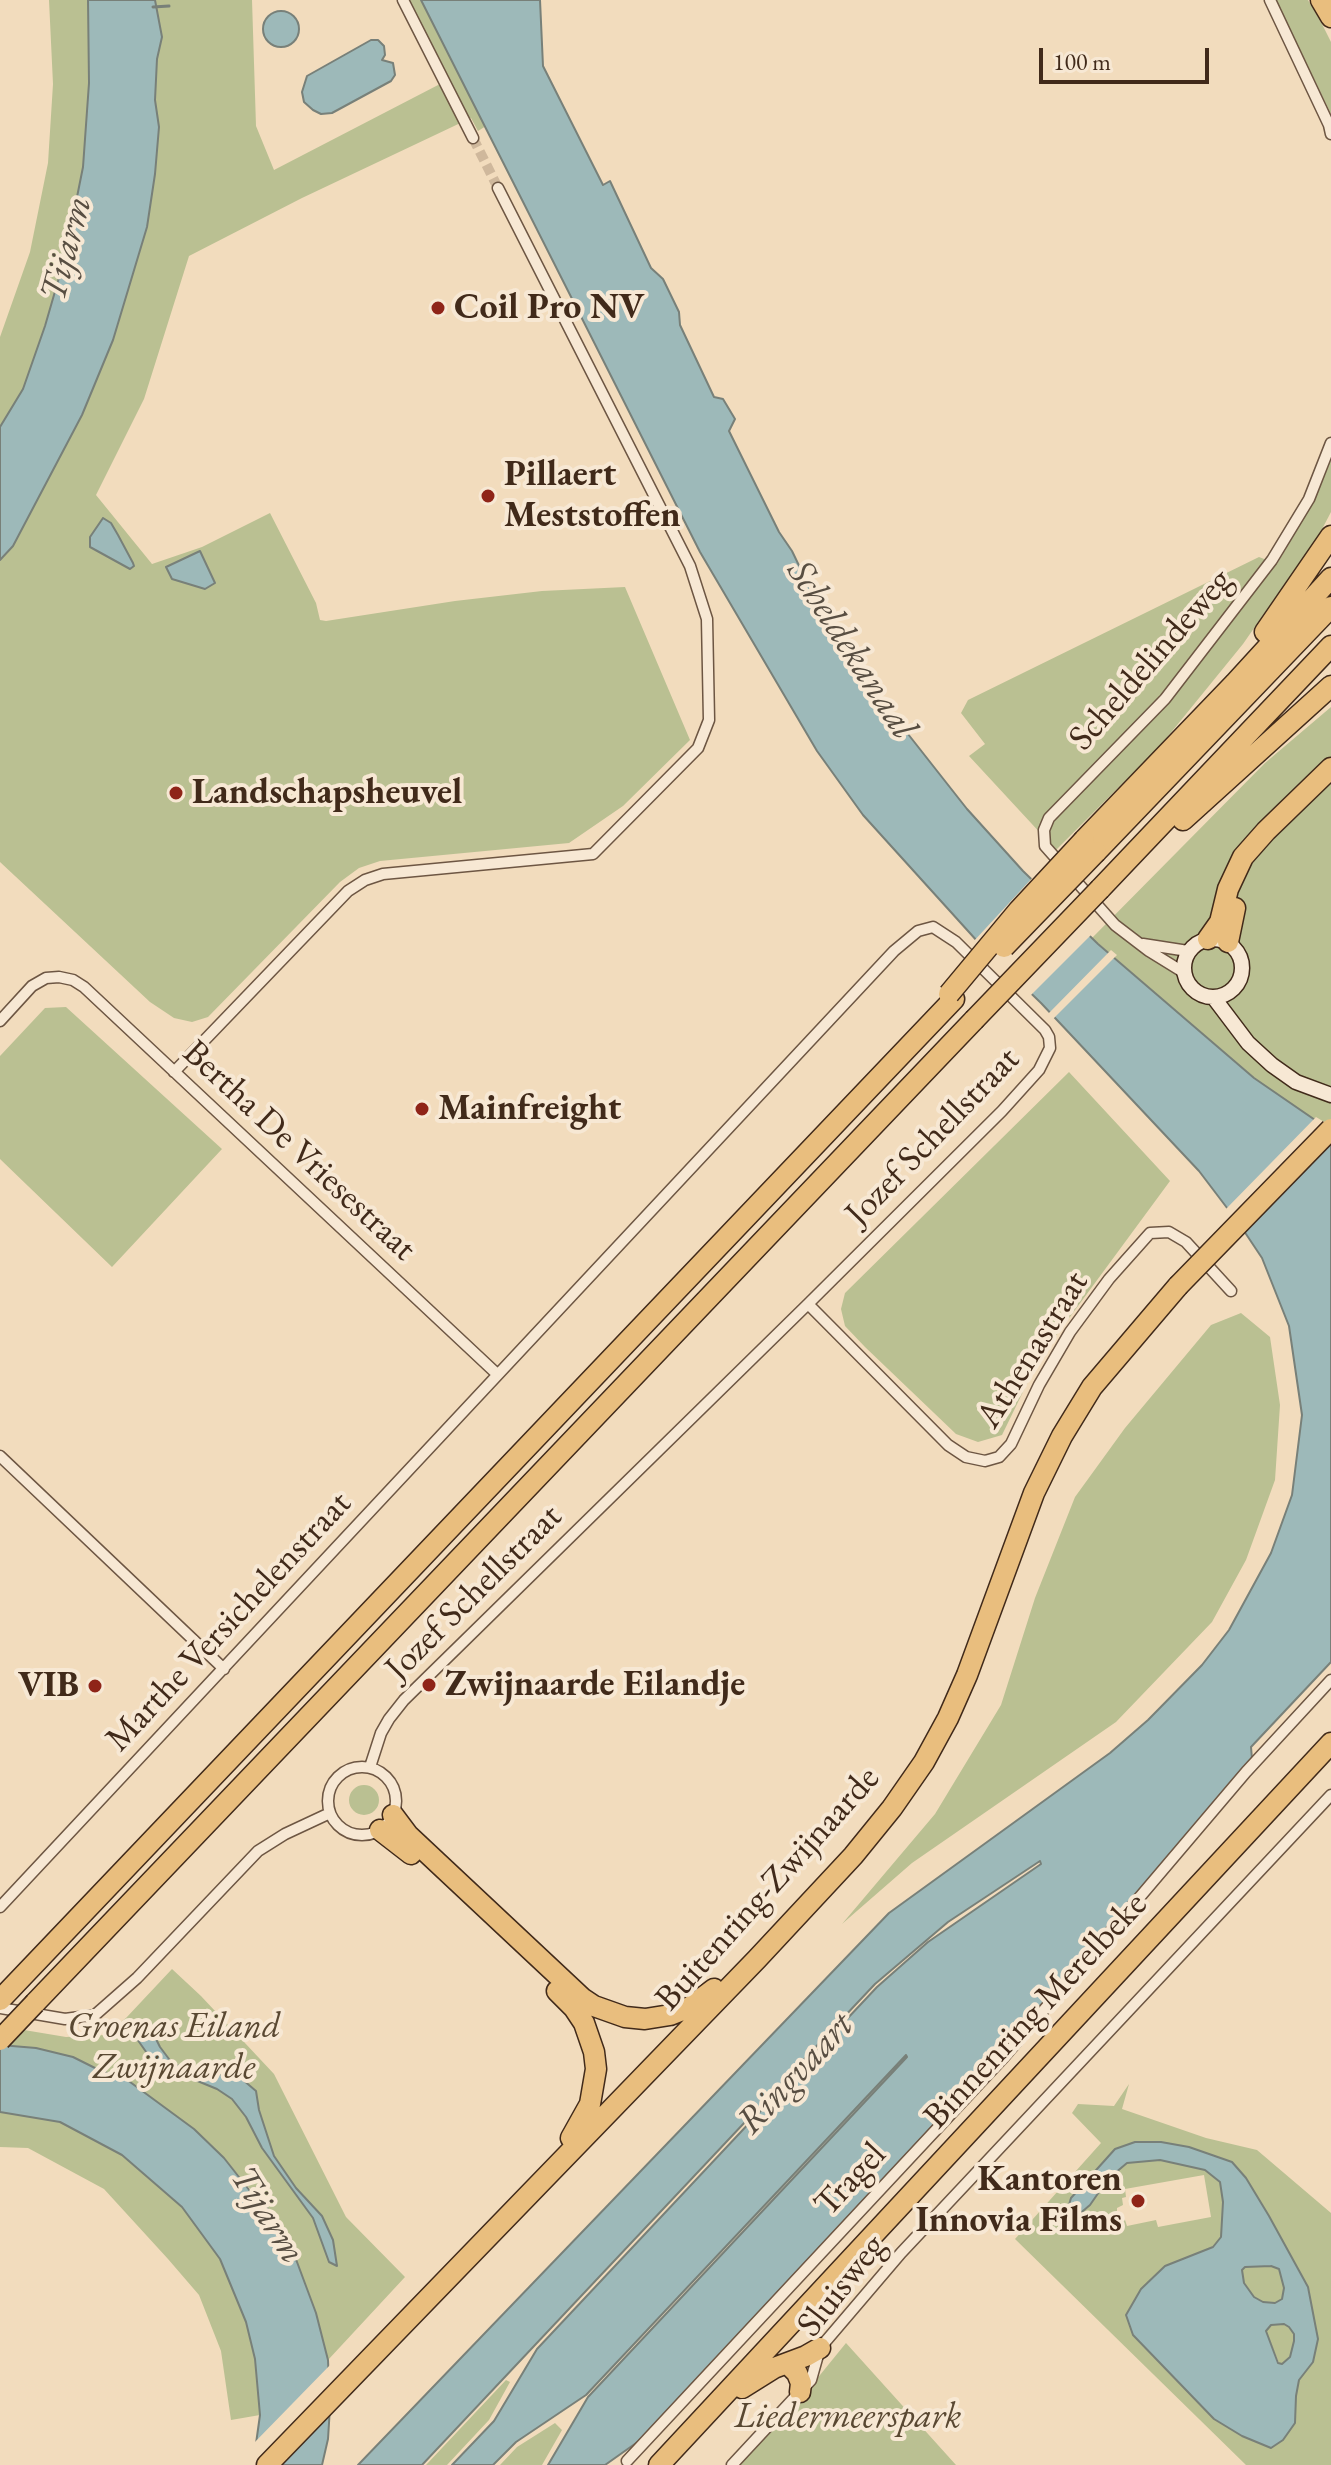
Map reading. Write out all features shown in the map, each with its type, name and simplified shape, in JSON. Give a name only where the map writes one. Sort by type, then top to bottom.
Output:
[{"type":"highway","points":[[1321,0],[1331,17]]},
{"type":"highway","points":[[2,2001],[904,1052],[1090,846],[1168,753],[1252,651],[1331,536]]},
{"type":"highway","points":[[1168,753],[1331,578]]},
{"type":"highway","points":[[1090,846],[1331,607]]},
{"type":"highway","points":[[1118,874],[1331,646]]},
{"type":"highway","points":[[0,2040],[1096,894],[1331,686]]},
{"type":"highway","points":[[1297,717],[1331,693]]},
{"type":"highway","points":[[1218,940],[1228,889],[1243,857],[1331,768]]},
{"type":"highway","points":[[1218,940],[1258,855],[1331,784]]},
{"type":"highway","name":"Buitenring-Zwijnaarde","points":[[267,2465],[853,1856],[924,1762],[967,1675],[1034,1493],[1062,1436],[1092,1387],[1178,1286],[1331,1129]]},
{"type":"highway","name":"Binnenring Merelbeke","points":[[659,2465],[1331,1743]]},
{"type":"highway","points":[[386,1822],[408,1835],[582,1998],[607,2012],[645,2019],[670,2015],[690,2007],[712,1992],[740,1963],[757,1959]]},
{"type":"highway","points":[[386,1822],[399,1842],[562,1995],[584,2023],[594,2052],[594,2086],[584,2118],[565,2145],[558,2164]]},
{"type":"highway","points":[[715,2405],[762,2374],[820,2348]]},
{"type":"highway","points":[[788,2364],[797,2373],[800,2392]]},
{"type":"main road","points":[[1214,998],[1231,991],[1238,984],[1242,966],[1240,956],[1218,940],[1194,945],[1188,951],[1183,972],[1194,991],[1214,998],[1248,1043],[1272,1065],[1296,1082],[1331,1095]]},
{"type":"main road","points":[[1231,991],[1237,1025]]},
{"type":"street","points":[[403,0],[473,138]]},
{"type":"street","points":[[1270,0],[1331,134]]},
{"type":"street","points":[[174,1072],[348,891],[365,880],[383,874],[593,854],[698,748],[709,720],[707,619],[690,566],[498,188]]},
{"type":"street","name":"Scheldelindeweg","points":[[1183,972],[1115,925],[1096,894],[1045,846],[1044,830],[1049,818],[1165,699],[1272,560],[1309,499],[1331,443]]},
{"type":"street","name":"Jozef Schellstraat","points":[[370,1767],[381,1733],[404,1700],[1002,1111],[1039,1070],[1050,1048],[1045,1030],[956,942],[933,927],[918,931],[894,951],[497,1374]]},
{"type":"street","points":[[1138,943],[1188,951]]},
{"type":"street","name":"Bertha De Vriesestraat","points":[[0,1021],[32,986],[46,978],[73,980],[84,987],[497,1374]]},
{"type":"street","name":"Athenastraat","points":[[808,1304],[948,1445],[966,1457],[985,1461],[999,1457],[1011,1444],[1039,1385],[1070,1332],[1109,1279],[1150,1233],[1169,1232],[1186,1242],[1231,1291]]},
{"type":"street","name":"Marthe Versichelenstraat","points":[[0,1907],[497,1374]]},
{"type":"street","points":[[0,1456],[224,1669]]},
{"type":"street","name":"Tragel","points":[[627,2461],[1004,2057],[1246,1772],[1331,1680]]},
{"type":"street","points":[[370,1767],[390,1780],[396,1804],[386,1822],[369,1834],[346,1831],[330,1813],[330,1789],[336,1778],[346,1771],[370,1767]]},
{"type":"street","name":"Sluisweg","points":[[732,2465],[800,2392],[815,2371],[820,2348],[901,2253],[1331,1795]]},
{"type":"street","points":[[2,2001],[65,2019],[95,2015],[137,1978],[258,1851],[285,1834],[330,1813]]},
{"type":"green space","points":[[49,0],[88,0],[89,83],[83,167],[65,257],[45,326],[23,389],[0,427],[0,337],[30,252],[48,163],[53,84]]},
{"type":"green space","points":[[155,0],[252,0],[256,126],[274,170],[440,84],[397,0],[421,0],[486,126],[478,131],[471,118],[302,198],[189,256],[144,399],[96,495],[152,564],[202,547],[270,513],[316,603],[320,620],[542,591],[625,587],[690,740],[623,806],[569,843],[380,861],[359,868],[340,882],[208,1017],[192,1022],[174,1018],[150,1002],[0,862],[0,560],[13,546],[82,415],[113,340],[147,227],[159,127],[155,100],[157,59],[162,37]]},
{"type":"green space","points":[[1276,0],[1308,0],[1331,42],[1331,114]]},
{"type":"green space","points":[[1331,459],[1331,512],[1320,533],[1243,644],[1160,746],[1056,850],[969,756],[985,744],[961,713],[968,700],[1259,557],[1277,564],[1314,501]]},
{"type":"green space","points":[[1331,707],[1331,1131],[1254,1078],[1092,938],[1265,763]]},
{"type":"green space","points":[[66,1007],[222,1149],[112,1267],[0,1159],[0,1056],[45,1008]]},
{"type":"green space","points":[[1069,1072],[1170,1181],[1039,1359],[1002,1435],[978,1442],[956,1434],[865,1347],[845,1326],[841,1309],[845,1293]]},
{"type":"green space","points":[[1241,1313],[1270,1337],[1280,1405],[1275,1480],[1246,1560],[1212,1622],[1116,1722],[912,1863],[842,1924],[935,1814],[1001,1705],[1035,1598],[1075,1497],[1125,1428],[1211,1325]]},
{"type":"green space","points":[[364,1785],[375,1789],[379,1800],[375,1811],[364,1815],[353,1811],[349,1800],[353,1789]]},
{"type":"green space","name":"Groenas Eiland Zwijnaarde","points":[[172,1969],[274,2074],[346,2217],[405,2277],[328,2360],[316,2313],[279,2223],[224,2158],[194,2129],[126,2079],[73,2057],[36,2048],[0,2045],[0,2026],[66,2037],[104,2035],[126,2018]]},
{"type":"green space","points":[[1129,2084],[1122,2109],[1206,2138],[1257,2150],[1331,2213],[1331,2465],[1246,2465],[1015,2239],[1101,2143],[1072,2113],[1078,2104],[1114,2106]],"holes":[[[1161,2142],[1189,2147],[1232,2162],[1246,2178],[1308,2287],[1313,2362],[1299,2380],[1295,2423],[1283,2440],[1271,2448],[1242,2436],[1214,2419],[1133,2335],[1126,2315],[1191,2257],[1213,2247],[1221,2237],[1223,2202],[1220,2182],[1205,2170],[1160,2160],[1127,2163],[1108,2179],[1071,2198],[1084,2185]],[[1204,2175],[1211,2217],[1158,2227],[1156,2220],[1127,2226],[1125,2220],[1117,2216],[1117,2208],[1123,2205],[1122,2198],[1126,2197],[1125,2189]]]},
{"type":"green space","points":[[0,2112],[60,2122],[122,2155],[182,2207],[220,2259],[246,2322],[255,2359],[260,2415],[231,2420],[221,2351],[199,2295],[104,2189],[28,2148],[0,2147]]},
{"type":"green space","points":[[1271,2266],[1279,2269],[1284,2288],[1282,2300],[1275,2303],[1254,2297],[1244,2282],[1242,2270],[1245,2267]]},
{"type":"green space","points":[[1283,2324],[1294,2334],[1294,2341],[1290,2357],[1282,2364],[1266,2331],[1271,2325]]},
{"type":"green space","name":"Liedermeerspark","points":[[846,2343],[956,2465],[738,2465],[807,2391]]},
{"type":"green space","points":[[506,2380],[510,2382],[489,2420],[447,2465],[426,2465]]},
{"type":"green space","points":[[555,2423],[562,2430],[542,2465],[500,2465],[517,2447]]},
{"type":"water","name":"Tijarm","points":[[88,0],[155,0],[162,37],[157,59],[155,100],[159,127],[147,227],[113,340],[82,415],[13,546],[0,560],[0,427],[23,389],[45,326],[65,257],[83,167],[89,83]]},
{"type":"water","name":"Ringvaart","points":[[421,0],[540,0],[543,66],[603,185],[610,181],[651,268],[663,279],[679,312],[680,325],[714,397],[723,399],[735,419],[729,431],[779,532],[792,551],[817,603],[871,687],[967,809],[1023,871],[1098,944],[1254,1078],[1331,1131],[1331,1662],[1251,1747],[1252,1759],[1010,2043],[639,2441],[605,2465],[548,2465],[588,2397],[906,2055],[586,2395],[516,2442],[493,2465],[452,2465],[494,2421],[537,2349],[877,1987],[928,1942],[1041,1864],[1040,1861],[948,1922],[875,1984],[422,2465],[358,2465],[889,1913],[1110,1753],[1148,1720],[1202,1665],[1229,1630],[1271,1553],[1292,1495],[1302,1415],[1289,1326],[1262,1258],[1240,1225],[1199,1171],[1041,1003],[978,942],[863,815],[817,751],[700,552]]},
{"type":"water","points":[[281,11],[294,16],[299,29],[294,42],[281,47],[268,42],[263,29],[268,16]]},
{"type":"water","points":[[371,40],[378,40],[384,46],[382,60],[393,63],[395,75],[391,81],[332,113],[321,114],[304,102],[302,92],[307,76]]},
{"type":"water","points":[[103,518],[111,523],[133,563],[130,569],[90,547],[90,537]]},
{"type":"water","points":[[200,551],[215,583],[205,589],[172,579],[166,567]]},
{"type":"water","points":[[149,2025],[172,2063],[199,2075],[236,2074],[256,2091],[274,2156],[296,2188],[322,2216],[333,2240],[337,2266],[329,2262],[313,2218],[262,2148],[246,2117],[232,2099],[149,2056],[137,2039]]},
{"type":"water","name":"Tijarm","points":[[0,2045],[36,2048],[73,2057],[126,2079],[194,2129],[224,2158],[279,2223],[316,2313],[328,2360],[330,2407],[322,2465],[253,2465],[260,2415],[255,2359],[246,2322],[220,2259],[182,2207],[122,2155],[60,2122],[0,2112]]},
{"type":"water","points":[[1135,2142],[1161,2142],[1189,2147],[1232,2162],[1246,2178],[1308,2287],[1318,2339],[1313,2362],[1299,2380],[1295,2423],[1283,2440],[1271,2448],[1242,2436],[1214,2419],[1133,2335],[1126,2315],[1141,2289],[1165,2266],[1213,2247],[1221,2237],[1223,2202],[1220,2182],[1205,2170],[1160,2160],[1127,2163],[1108,2179],[1090,2205],[1077,2216],[1068,2208],[1071,2198],[1115,2149]],"holes":[[[1271,2266],[1279,2269],[1284,2288],[1282,2299],[1275,2303],[1254,2297],[1244,2283],[1242,2270],[1245,2267]],[[1284,2324],[1294,2334],[1294,2341],[1290,2357],[1282,2364],[1278,2363],[1266,2331],[1271,2325]]]},
{"type":"pier","points":[[1034,876],[1093,933],[1029,997],[973,942]]},
{"type":"pier","points":[[1111,950],[1117,955],[1052,1020],[1047,1015]]},
{"type":"pier","points":[[1316,1117],[1331,1126],[1241,1235],[1224,1211]]},
{"type":"pier","points":[[332,2363],[334,2408],[280,2465],[249,2465],[253,2444]]},
{"type":"waterway","points":[[153,7],[169,6]]},
{"type":"tunnel","points":[[473,138],[498,188]]},
{"type":"place","name":"Coil Pro NV","points":[[438,308]]},
{"type":"place","name":"Pillaert Meststoffen","points":[[488,496]]},
{"type":"place","name":"Landschapsheuvel","points":[[176,793]]},
{"type":"place","name":"Mainfreight","points":[[422,1109]]},
{"type":"place","name":"Zwijnaarde Eilandje","points":[[429,1685]]},
{"type":"place","name":"VIB","points":[[95,1686]]},
{"type":"place","name":"Kantoren Innovia Films","points":[[1138,2201]]},
{"type":"water label","name":"Scheldekanaal","points":[[851,650]]}]
